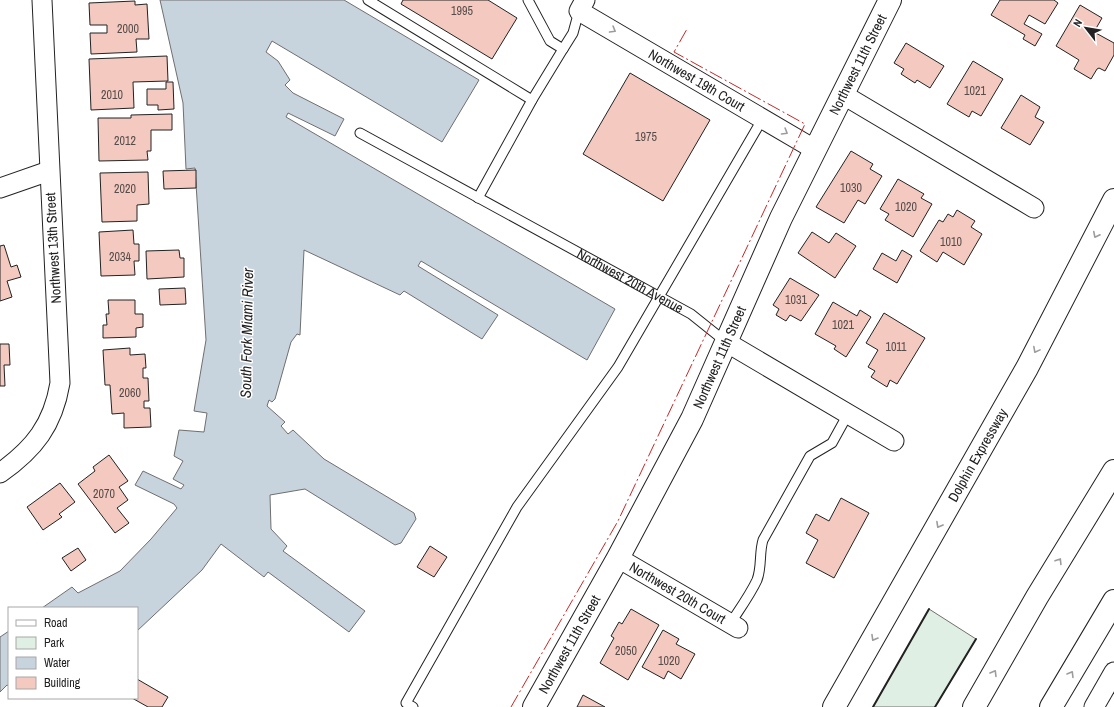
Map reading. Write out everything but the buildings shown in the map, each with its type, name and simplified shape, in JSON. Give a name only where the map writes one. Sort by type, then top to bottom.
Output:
[{"type":"main road","name":"Northwest 11th Street","points":[[534,707],[618,558],[692,419],[760,261],[887,1]]},
{"type":"main road","name":"Dolphin Expressway","points":[[834,707],[1027,368],[1114,200]]},
{"type":"main road","points":[[974,707],[1037,597],[1114,471]]},
{"type":"main road","points":[[1051,707],[1114,601]]},
{"type":"street","name":"Northwest 13th Street","points":[[0,473],[26,452],[39,438],[48,425],[58,397],[60,383],[42,0]]},
{"type":"street","name":"Northwest 19th Court","points":[[582,5],[814,149]]},
{"type":"street","points":[[842,94],[1034,208]]},
{"type":"street","points":[[0,188],[49,171]]},
{"type":"street","name":"Northwest 20th Avenue","points":[[726,342],[894,441]]},
{"type":"street","name":"Northwest 20th Court","points":[[618,558],[734,626]]},
{"type":"street","points":[[1094,707],[1114,672]]},
{"type":"lane","points":[[368,0],[532,100]]},
{"type":"lane","points":[[528,0],[550,41],[563,49]]},
{"type":"lane","points":[[478,198],[532,100],[573,33],[582,5]]},
{"type":"lane","points":[[413,707],[406,703],[517,507],[618,367],[763,118]]},
{"type":"lane","name":"Northwest 20th Avenue","points":[[360,133],[691,314],[726,342]]},
{"type":"lane","points":[[734,626],[756,580],[760,566],[760,552],[764,540],[810,456],[832,443],[848,414]]},
{"type":"green space","points":[[929,609],[976,639],[935,707],[873,707]]},
{"type":"water","name":"South Fork Miami River","points":[[160,0],[344,0],[479,80],[442,142],[272,41],[266,52],[278,61],[290,80],[285,85],[293,93],[344,119],[335,136],[288,113],[286,117],[615,309],[587,360],[421,261],[418,266],[498,315],[482,339],[404,291],[400,295],[304,250],[300,335],[297,334],[291,342],[275,399],[272,402],[269,400],[267,406],[285,422],[281,426],[288,434],[293,430],[324,459],[414,513],[416,519],[401,543],[395,545],[305,489],[270,495],[271,529],[287,546],[283,551],[365,611],[349,632],[268,572],[264,577],[221,544],[202,570],[138,630],[138,607],[43,607],[72,587],[78,593],[120,571],[151,539],[177,508],[174,504],[135,485],[143,471],[181,489],[184,485],[173,479],[183,461],[174,456],[179,430],[204,432],[207,413],[194,411],[206,340],[195,168],[186,169],[183,103]]},
{"type":"water","points":[[8,632],[8,686],[0,692],[0,637]]},
{"type":"wall","points":[[873,707],[929,609]]},
{"type":"wall","points":[[935,707],[976,639]]},
{"type":"power","points":[[511,707],[618,521],[805,124],[674,52],[687,29]]}]
